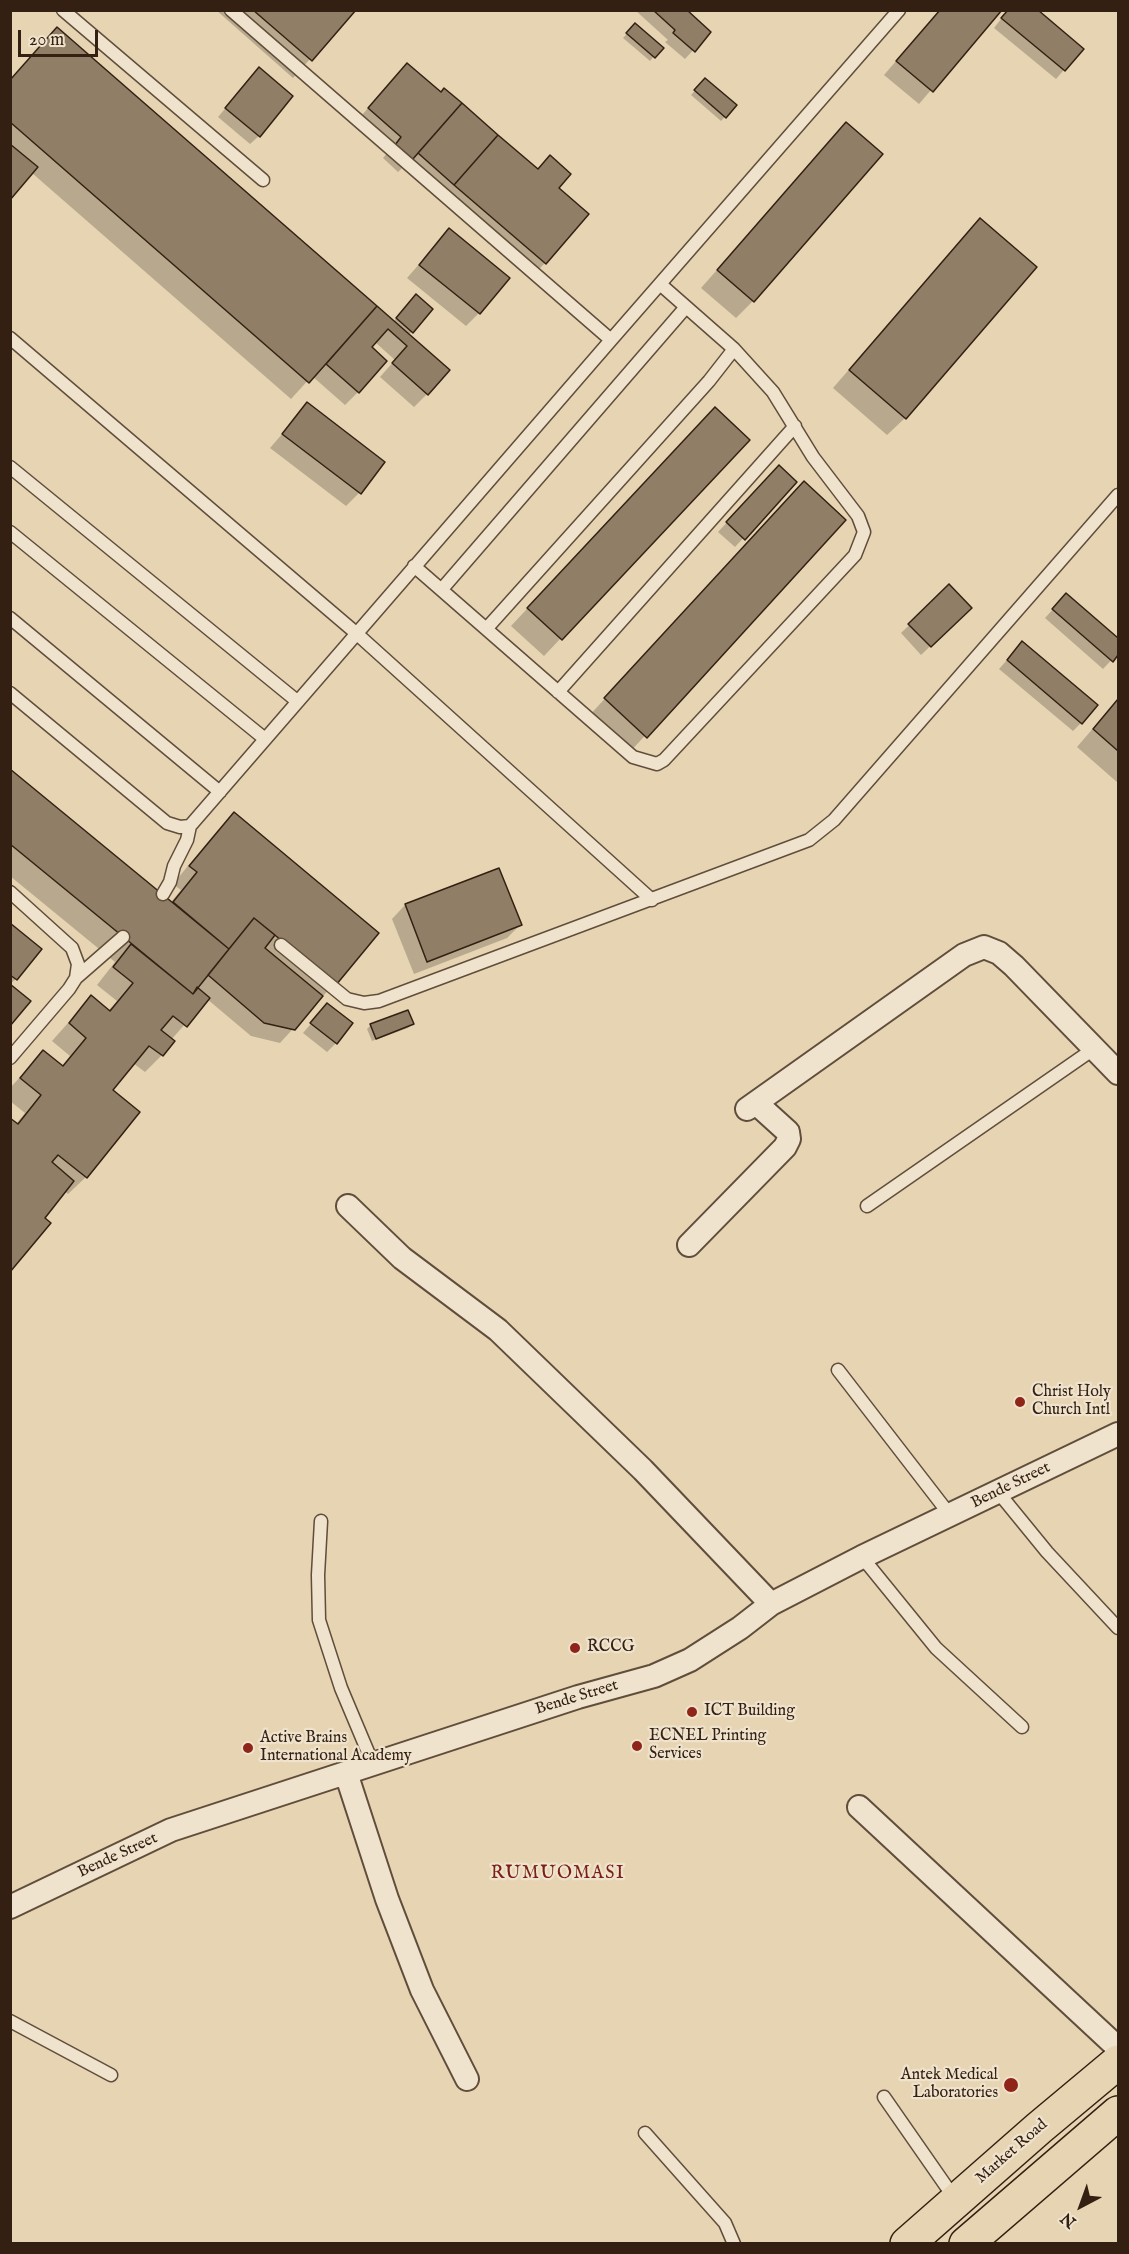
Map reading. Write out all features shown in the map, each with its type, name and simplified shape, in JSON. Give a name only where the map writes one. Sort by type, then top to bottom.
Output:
[{"type":"main road","name":"Market Road","points":[[907,2244],[1039,2128],[1119,2062]]},
{"type":"main road","points":[[966,2244],[1119,2113]]},
{"type":"street","points":[[689,1245],[785,1147],[789,1139],[788,1132],[752,1106],[964,955],[984,947],[999,953],[1014,966],[1119,1073]]},
{"type":"street","points":[[348,1206],[402,1258],[498,1330],[644,1470],[771,1604]]},
{"type":"street","name":"Bende Street","points":[[10,1907],[171,1830],[578,1697],[654,1676],[690,1660],[740,1628],[771,1604],[862,1557],[1119,1434]]},
{"type":"street","points":[[346,1773],[387,1899],[422,1990],[467,2079]]},
{"type":"street","points":[[859,1807],[1119,2048]]},
{"type":"lane","points":[[63,10],[263,180]]},
{"type":"lane","points":[[231,10],[610,340]]},
{"type":"lane","points":[[163,894],[187,840],[190,826],[899,10]]},
{"type":"lane","points":[[414,566],[633,758],[657,764],[664,760],[855,555],[864,532],[858,516],[813,457],[773,392],[734,350],[660,284]]},
{"type":"lane","points":[[442,589],[686,307]]},
{"type":"lane","points":[[10,338],[356,633],[652,900]]},
{"type":"lane","points":[[487,628],[709,381],[734,350]]},
{"type":"lane","points":[[558,692],[795,426]]},
{"type":"lane","points":[[10,467],[297,701]]},
{"type":"lane","points":[[281,945],[347,999],[364,1003],[379,1001],[809,840],[834,820],[1119,495]]},
{"type":"lane","points":[[10,532],[265,739]]},
{"type":"lane","points":[[10,618],[220,792]]},
{"type":"lane","points":[[10,693],[167,823],[180,827],[190,826]]},
{"type":"lane","points":[[10,892],[72,948],[78,964],[76,978]]},
{"type":"lane","points":[[10,1058],[76,978],[123,937]]},
{"type":"lane","points":[[867,1206],[1095,1048]]},
{"type":"lane","points":[[838,1370],[950,1515]]},
{"type":"lane","points":[[998,1492],[1047,1552],[1119,1628]]},
{"type":"lane","points":[[321,1521],[318,1575],[319,1620],[341,1688],[373,1764]]},
{"type":"lane","points":[[862,1557],[936,1648],[1022,1727]]},
{"type":"lane","points":[[10,2021],[111,2075]]},
{"type":"lane","points":[[884,2097],[956,2200]]},
{"type":"lane","points":[[645,2133],[725,2223],[734,2244]]},
{"type":"building","points":[[253,10],[356,10],[312,61]]},
{"type":"building","points":[[653,10],[687,10],[711,32],[695,52],[673,33],[675,30]]},
{"type":"building","points":[[940,10],[1002,10],[933,92],[896,61]]},
{"type":"building","points":[[1008,10],[1038,10],[1084,49],[1065,71],[1001,18]]},
{"type":"building","points":[[635,23],[664,48],[655,58],[626,33]]},
{"type":"building","points":[[57,27],[377,306],[309,383],[10,122],[10,80]]},
{"type":"building","points":[[407,63],[441,92],[444,88],[462,103],[412,160],[395,145],[401,137],[368,108]]},
{"type":"building","points":[[259,67],[293,96],[260,137],[225,108]]},
{"type":"building","points":[[705,78],[737,105],[726,118],[694,90]]},
{"type":"building","points":[[462,103],[498,135],[454,185],[418,153]]},
{"type":"building","points":[[846,122],[883,154],[754,302],[717,270]]},
{"type":"building","points":[[498,135],[538,169],[550,155],[571,174],[559,188],[589,214],[546,264],[454,185]]},
{"type":"building","points":[[10,144],[38,167],[10,200]]},
{"type":"building","points":[[980,218],[1037,267],[906,419],[849,370]]},
{"type":"building","points":[[449,228],[510,278],[480,314],[419,265]]},
{"type":"building","points":[[416,294],[433,309],[413,333],[396,318]]},
{"type":"building","points":[[377,306],[450,370],[428,395],[392,363],[407,346],[388,329],[372,347],[387,361],[359,393],[326,364]]},
{"type":"building","points":[[307,402],[385,462],[361,494],[282,434]]},
{"type":"building","points":[[715,407],[750,440],[562,640],[527,608]]},
{"type":"building","points":[[779,465],[797,482],[745,540],[726,522]]},
{"type":"building","points":[[804,481],[846,520],[647,738],[604,698]]},
{"type":"building","points":[[949,584],[972,608],[931,647],[908,624]]},
{"type":"building","points":[[1066,593],[1118,638],[1118,655],[1113,662],[1052,609]]},
{"type":"building","points":[[1022,641],[1098,705],[1082,724],[1007,660]]},
{"type":"building","points":[[1118,699],[1118,751],[1093,729]]},
{"type":"building","points":[[10,769],[229,949],[193,994],[10,844]]},
{"type":"building","points":[[234,812],[379,933],[336,985],[254,918],[229,949],[173,902],[197,872],[189,866]]},
{"type":"building","points":[[499,868],[522,925],[427,962],[405,904]]},
{"type":"building","points":[[254,918],[275,935],[265,948],[323,996],[295,1030],[264,1023],[208,975]]},
{"type":"building","points":[[10,923],[42,949],[17,980],[10,975]]},
{"type":"building","points":[[131,944],[193,994],[197,987],[210,998],[187,1027],[173,1016],[161,1030],[175,1041],[163,1056],[149,1046],[113,1090],[140,1112],[87,1178],[58,1155],[52,1162],[74,1181],[45,1218],[51,1223],[10,1272],[10,1118],[18,1124],[41,1095],[20,1078],[43,1050],[63,1066],[86,1038],[69,1023],[91,995],[110,1011],[133,983],[113,967]]},
{"type":"building","points":[[10,984],[31,1001],[10,1026]]},
{"type":"building","points":[[327,1003],[353,1023],[337,1044],[310,1023]]},
{"type":"building","points":[[408,1010],[414,1024],[376,1039],[370,1024]]},
{"type":"place","name":"Christ Holy Church Intl","points":[[1020,1402]]},
{"type":"place","name":"RCCG","points":[[575,1648]]},
{"type":"place","name":"ICT Building","points":[[692,1712]]},
{"type":"place","name":"ECNEL Printing Services","points":[[637,1746]]},
{"type":"place","name":"Active Brains International Academy","points":[[248,1748]]},
{"type":"place","name":"Antek Medical Laboratories","points":[[1011,2085]]},
{"type":"district","name":"RUMUOMASI","points":[[558,1874]]}]
